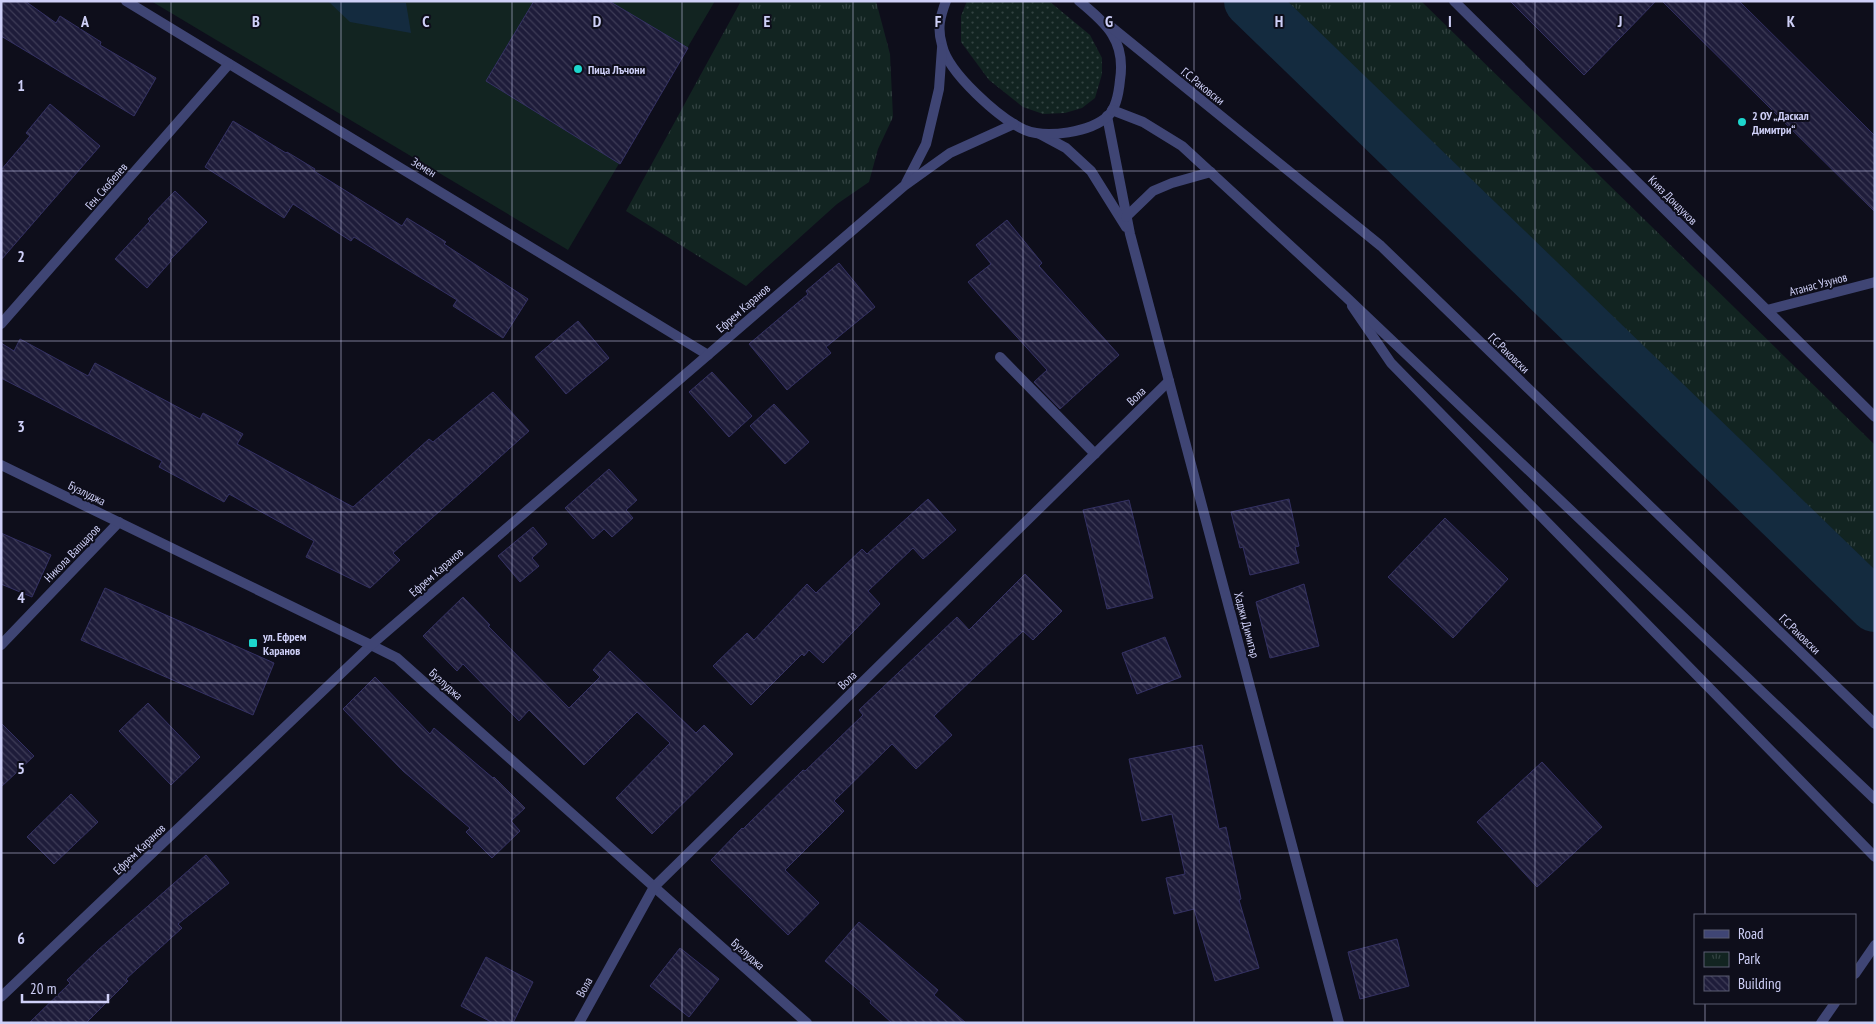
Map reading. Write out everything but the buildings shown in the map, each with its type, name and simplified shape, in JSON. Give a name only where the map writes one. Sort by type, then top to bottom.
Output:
[{"type":"street","name":"Земен","points":[[126,1],[708,355]]},
{"type":"street","name":"Г.С.Раковски","points":[[1079,1],[1381,246],[1875,724]]},
{"type":"street","name":"Княз Дондуков","points":[[1454,1],[1875,417]]},
{"type":"street","points":[[904,186],[926,144],[939,90],[942,48],[939,17],[944,3]]},
{"type":"street","points":[[1105,22],[1121,54],[1122,65],[1118,93],[1110,113],[1130,234]]},
{"type":"street","points":[[942,48],[956,72],[975,94],[1014,124],[1040,134],[1066,148],[1091,170],[1130,234]]},
{"type":"street","name":"Ген. Скобелев","points":[[1,324],[229,64]]},
{"type":"street","points":[[1040,134],[1080,130],[1110,113],[1143,122],[1182,146],[1346,296],[1875,799]]},
{"type":"street","name":"Ефрем Каранов","points":[[1,997],[372,645],[904,186],[950,153],[1014,124]]},
{"type":"street","points":[[1126,217],[1153,191],[1172,183],[1211,172]]},
{"type":"street","name":"Хаджи Димитър","points":[[1130,234],[1339,1023]]},
{"type":"street","name":"Атанас Узунов","points":[[1767,310],[1875,282]]},
{"type":"street","points":[[1346,296],[1391,363],[1875,857]]},
{"type":"street","points":[[1000,357],[1095,454]]},
{"type":"street","name":"Вола","points":[[578,1023],[654,887],[1169,381]]},
{"type":"street","name":"Бузлуджа","points":[[1,464],[397,658],[807,1023]]},
{"type":"street","name":"Никола Вапцаров","points":[[1,645],[119,522]]},
{"type":"street","points":[[1856,973],[1875,945]]},
{"type":"street","points":[[1821,1023],[1834,1004]]},
{"type":"green space","points":[[151,1],[715,1],[568,250]]},
{"type":"green space","points":[[741,1],[876,1],[890,54],[893,117],[878,149],[869,182],[837,204],[746,286],[626,211]]},
{"type":"green space","points":[[967,1],[1049,1],[1090,35],[1102,58],[1102,74],[1095,98],[1082,108],[1065,113],[1043,114],[1023,107],[989,80],[961,42],[961,16]]},
{"type":"green space","points":[[1250,1],[1421,1],[1875,445],[1875,606]]},
{"type":"water","points":[[328,1],[406,3],[411,33],[350,22]]},
{"type":"waterway","points":[[1250,1],[1875,606]]},
{"type":"place","name":"Пица Лъчони","points":[[578,69]]},
{"type":"place","name":"2 ОУ „Даскал Димитри“","points":[[1742,122]]},
{"type":"place","name":"ул. Ефрем Каранов","points":[[253,643]]}]
